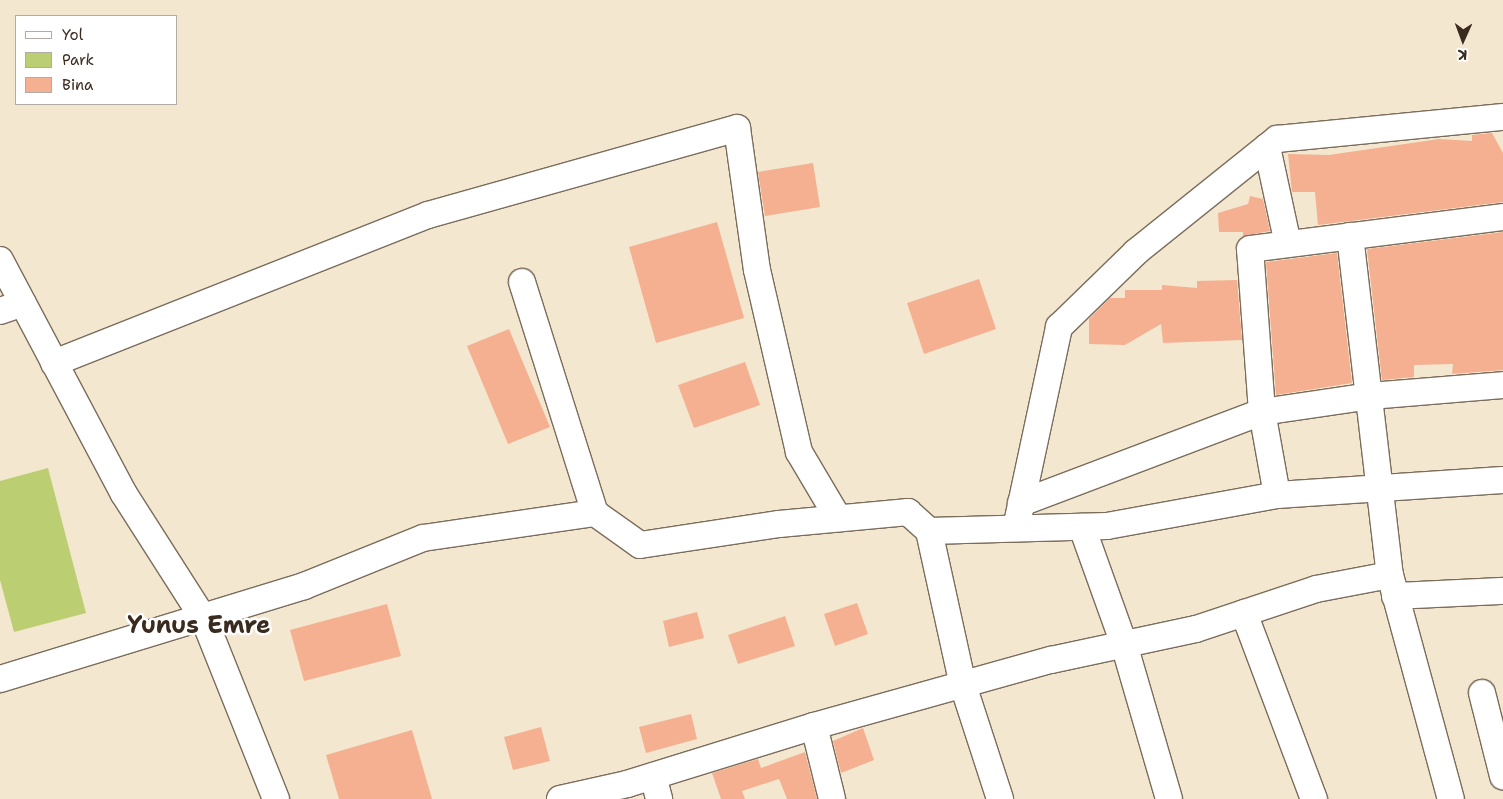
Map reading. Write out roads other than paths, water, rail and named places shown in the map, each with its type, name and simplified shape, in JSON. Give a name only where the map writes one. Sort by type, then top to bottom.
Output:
[{"type":"street","points":[[1019,515],[1058,327],[1136,252],[1277,139],[1503,117]]},
{"type":"street","points":[[54,362],[428,215],[737,128],[757,270],[799,452],[838,518]]},
{"type":"street","points":[[1267,147],[1288,244]]},
{"type":"street","points":[[1277,495],[1262,412],[1250,249],[1503,217]]},
{"type":"street","points":[[1350,236],[1392,586],[1451,799]]},
{"type":"street","points":[[0,260],[11,307],[54,362],[124,494],[204,619],[276,799]]},
{"type":"street","points":[[522,282],[595,513],[640,544],[838,518],[908,512],[928,531],[963,685],[1000,799]]},
{"type":"street","points":[[928,531],[1019,515],[1262,412],[1370,396],[1503,386]]},
{"type":"street","points":[[1019,515],[1082,527],[1277,495],[1381,491],[1503,480]]},
{"type":"street","points":[[0,679],[204,619],[304,586],[423,538],[595,513]]},
{"type":"street","points":[[1082,527],[1124,644],[1169,799]]},
{"type":"street","points":[[560,799],[656,787],[814,726],[963,685],[1244,613],[1316,589],[1392,586],[1503,591]]},
{"type":"street","points":[[1244,613],[1314,799]]},
{"type":"street","points":[[1482,693],[1503,776]]},
{"type":"street","points":[[814,726],[832,799]]},
{"type":"district","name":"Yunus Emre","points":[[199,626]]}]
